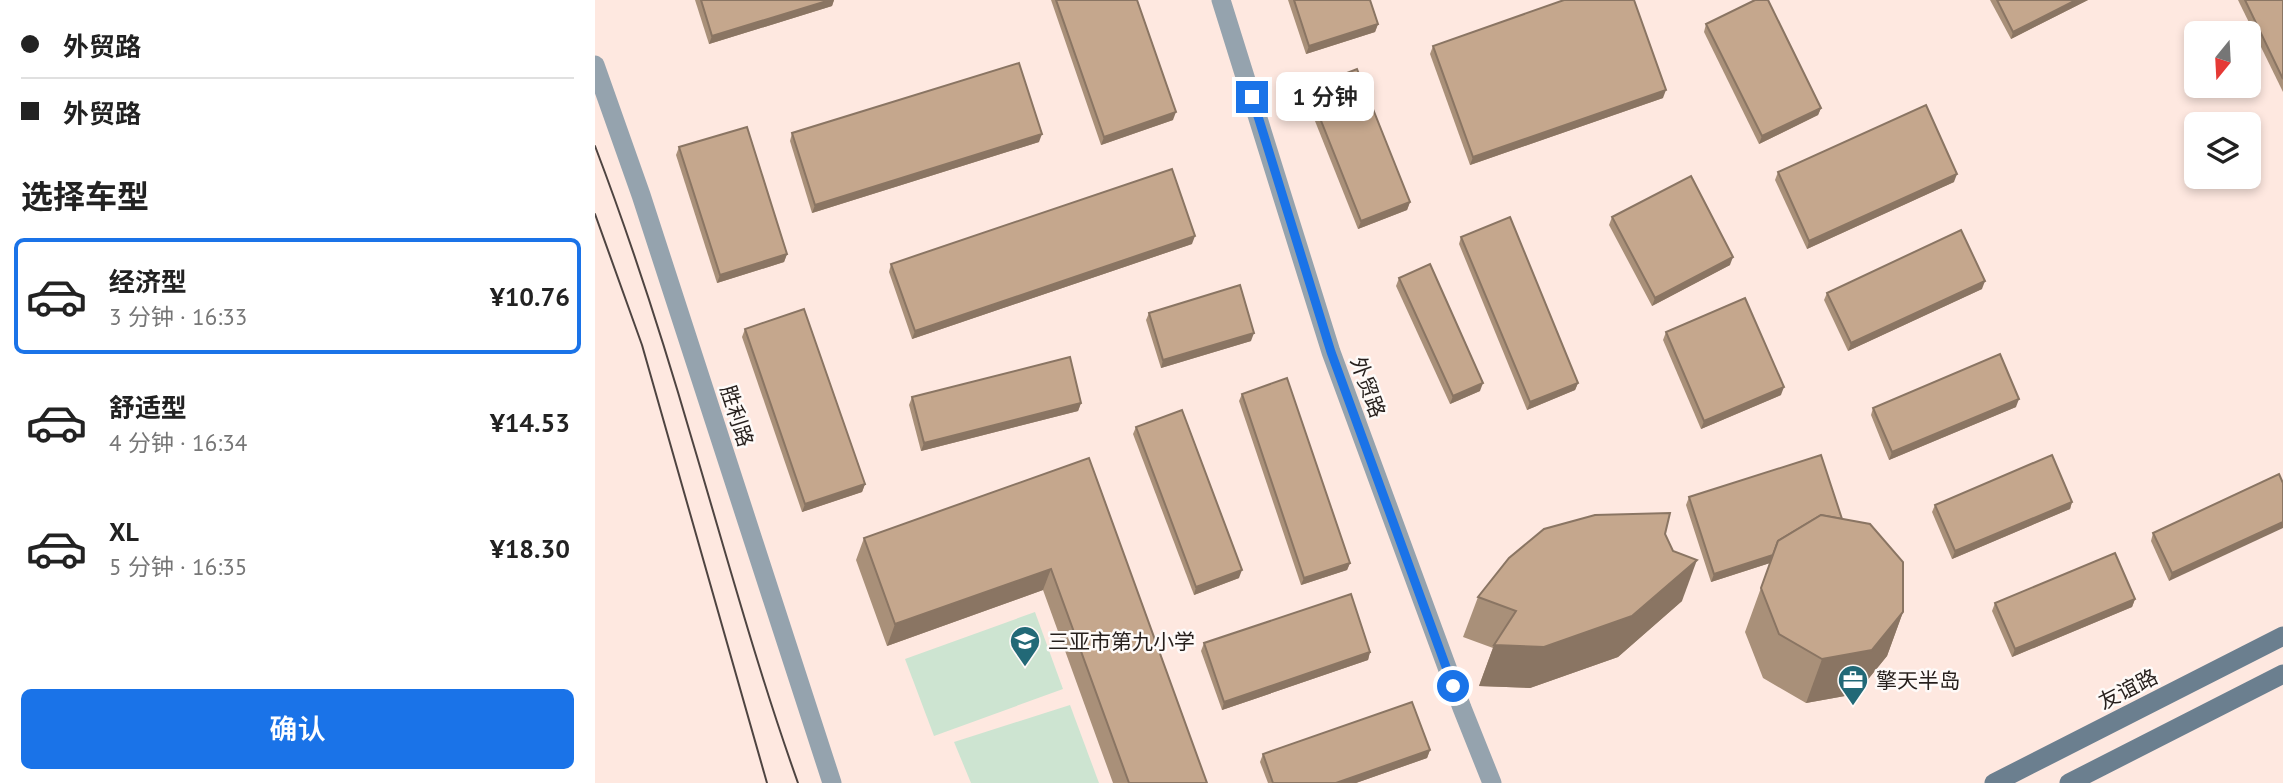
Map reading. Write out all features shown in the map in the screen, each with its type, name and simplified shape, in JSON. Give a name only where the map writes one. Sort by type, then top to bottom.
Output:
[{"type":"main road","name":"友谊路","points":[[1994,783],[2283,636]]},
{"type":"main road","points":[[2069,783],[2283,674]]},
{"type":"street","name":"外贸路","points":[[1221,0],[1331,352],[1461,708],[1493,783]]},
{"type":"street","name":"胜利路","points":[[595,65],[641,195],[832,783]]},
{"type":"green space","points":[[1035,612],[1063,689],[934,736],[905,659]]},
{"type":"green space","points":[[1070,705],[1099,783],[971,783],[954,742]]},
{"type":"building","points":[[701,0],[830,0],[712,36]]},
{"type":"building","points":[[1056,0],[1137,0],[1176,112],[1104,137]]},
{"type":"building","points":[[1294,0],[1370,0],[1378,24],[1309,46]]},
{"type":"building","points":[[1564,0],[1634,0],[1666,90],[1473,157],[1433,46]]},
{"type":"building","points":[[1755,0],[1768,0],[1821,108],[1762,136],[1706,24]]},
{"type":"building","points":[[1997,0],[2076,0],[2013,32]]},
{"type":"building","points":[[2245,0],[2283,0],[2283,79],[2261,33],[2261,21],[2255,21]]},
{"type":"building","points":[[1019,63],[1042,134],[815,205],[792,133]]},
{"type":"building","points":[[1357,69],[1410,202],[1361,221],[1308,88]]},
{"type":"building","points":[[1926,105],[1957,174],[1809,241],[1778,172]]},
{"type":"building","points":[[747,127],[787,254],[720,275],[679,147]]},
{"type":"building","points":[[1172,169],[1195,236],[915,331],[891,264]]},
{"type":"building","points":[[1691,176],[1733,257],[1655,298],[1612,217]]},
{"type":"building","points":[[1510,217],[1578,383],[1530,402],[1461,237]]},
{"type":"building","points":[[1961,230],[1985,281],[1851,343],[1827,293]]},
{"type":"building","points":[[1430,264],[1483,383],[1453,396],[1399,278]]},
{"type":"building","points":[[1240,285],[1254,333],[1163,360],[1149,313]]},
{"type":"building","points":[[1745,298],[1784,387],[1704,421],[1666,332]]},
{"type":"building","points":[[804,309],[865,484],[805,504],[745,329]]},
{"type":"building","points":[[2000,354],[2019,399],[1892,452],[1873,408]]},
{"type":"building","points":[[1070,357],[1081,403],[924,443],[912,397]]},
{"type":"building","points":[[1287,378],[1350,563],[1304,578],[1242,394]]},
{"type":"building","points":[[1182,410],[1242,570],[1196,587],[1136,427]]},
{"type":"building","points":[[1821,455],[1842,519],[1821,515],[1778,541],[1773,555],[1714,574],[1689,497]]},
{"type":"building","points":[[2052,455],[2072,502],[1955,551],[1935,505]]},
{"type":"building","points":[[1089,458],[1207,783],[1129,783],[1051,569],[895,624],[864,538]]},
{"type":"building","points":[[2279,474],[2283,483],[2283,522],[2172,573],[2153,533]]},
{"type":"building","points":[[1670,513],[1665,534],[1673,551],[1697,560],[1632,616],[1544,647],[1494,645],[1516,611],[1478,597],[1509,558],[1544,529],[1595,515]]},
{"type":"building","points":[[1821,515],[1870,524],[1903,562],[1903,612],[1872,650],[1822,659],[1779,634],[1761,588],[1778,541]]},
{"type":"building","points":[[2115,553],[2135,599],[2015,649],[1995,603]]},
{"type":"building","points":[[1351,594],[1370,652],[1224,702],[1204,643]]},
{"type":"building","points":[[1412,702],[1430,750],[1336,783],[1273,783],[1263,754]]},
{"type":"tram line","points":[[595,146],[659,331],[756,656],[798,783]]},
{"type":"tram line","points":[[595,214],[642,345],[767,783]]},
{"type":"place","name":"三亚市第九小学","points":[[1025,668]]},
{"type":"place","name":"擎天半岛","points":[[1853,707]]},
{"type":"route","points":[[1252,97],[1331,352],[1453,686]]}]
